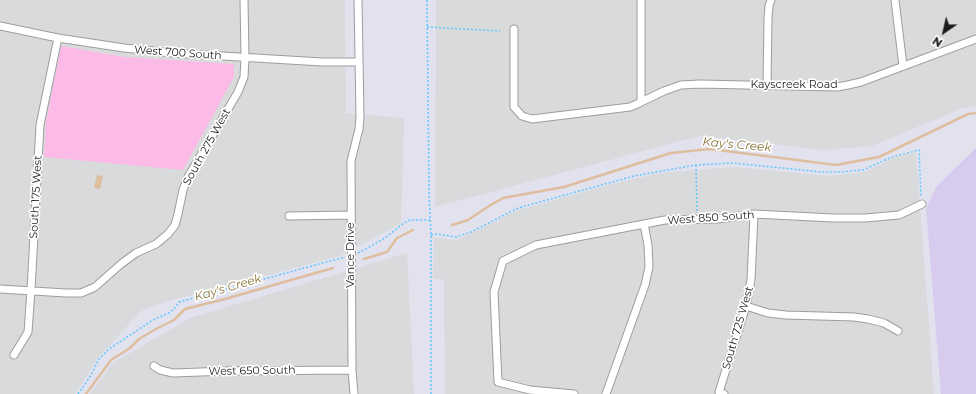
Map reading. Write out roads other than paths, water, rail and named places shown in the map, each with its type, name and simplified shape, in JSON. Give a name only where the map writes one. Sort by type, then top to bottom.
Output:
[{"type":"street","name":"South 275 West","points":[[0,289],[81,293],[95,287],[136,253],[156,244],[168,234],[175,225],[183,190],[188,177],[238,92],[244,77],[244,0]]},
{"type":"street","name":"Vance Drive","points":[[354,394],[352,370],[351,161],[359,129],[360,117],[358,0]]},
{"type":"street","points":[[641,0],[641,102]]},
{"type":"street","points":[[767,85],[768,18],[771,0]]},
{"type":"street","points":[[895,0],[903,66]]},
{"type":"street","name":"West 700 South","points":[[0,26],[58,38],[124,48],[172,53],[322,62],[359,62]]},
{"type":"street","name":"Kayscreek Road","points":[[514,29],[514,107],[522,116],[532,119],[630,107],[664,91],[681,86],[700,84],[848,85],[861,82],[976,39]]},
{"type":"street","name":"South 175 West","points":[[14,355],[28,332],[40,125],[58,38]]},
{"type":"street","name":"West 850 South","points":[[574,394],[530,390],[498,382],[494,292],[503,261],[536,245],[665,220],[717,218],[754,214],[865,218],[900,215],[922,204]]},
{"type":"street","name":"South 725 West","points":[[722,393],[746,306],[751,280],[754,214]]},
{"type":"street","points":[[289,216],[351,215]]},
{"type":"street","points":[[606,394],[648,273],[648,245],[644,224]]},
{"type":"street","points":[[746,306],[768,313],[786,315],[854,317],[868,319],[884,323],[898,331]]},
{"type":"street","name":"West 650 South","points":[[154,366],[160,370],[173,373],[352,370]]},
{"type":"waterway","name":"Kay's Creek","points":[[452,225],[468,220],[503,198],[564,187],[671,153],[710,149],[836,165],[879,157],[968,114],[976,113]]},
{"type":"waterway","name":"Kay's Creek","points":[[364,259],[387,252],[397,238],[413,230]]},
{"type":"waterway","name":"Kay's Creek","points":[[86,394],[111,360],[130,348],[139,339],[174,320],[185,309],[333,268]]}]
